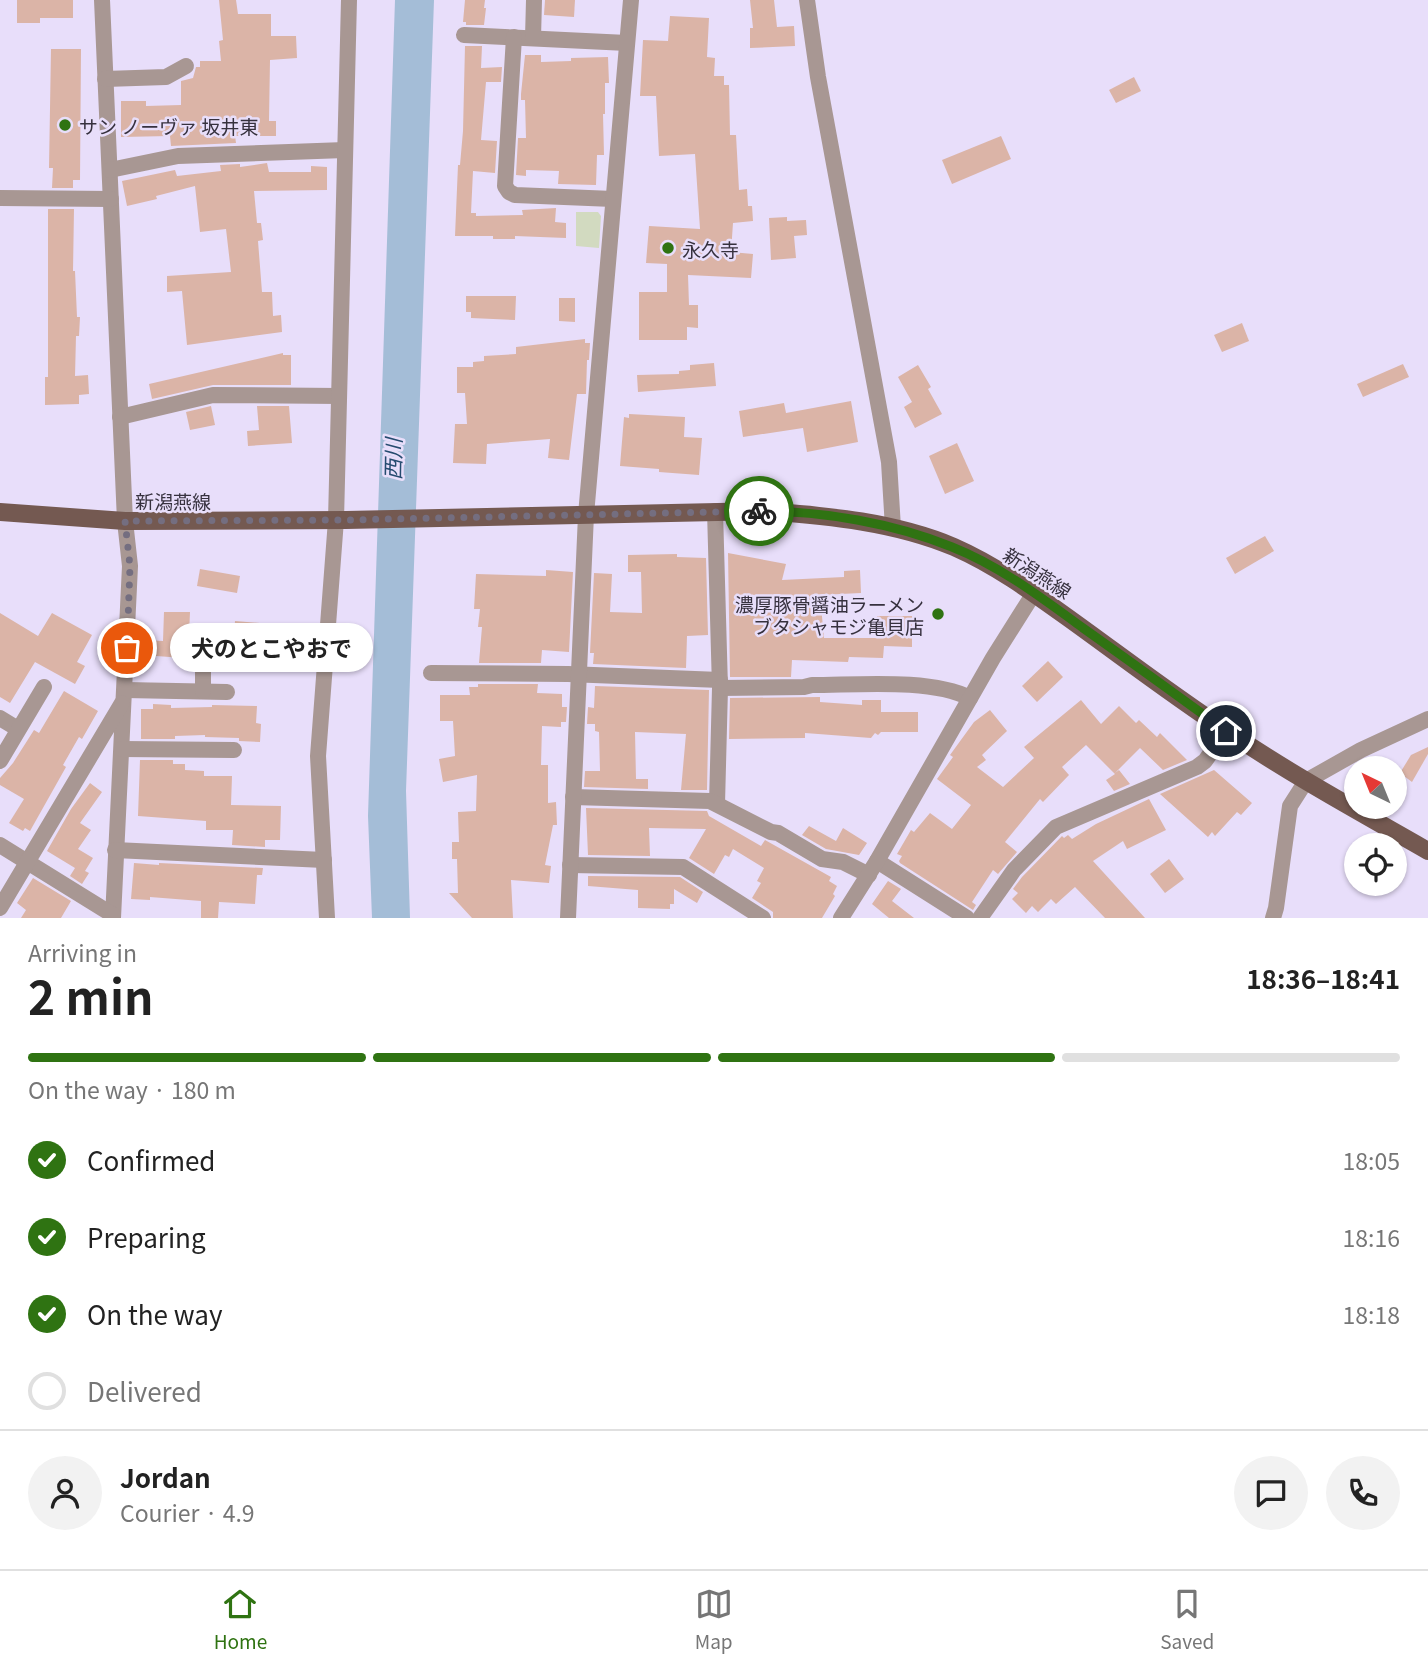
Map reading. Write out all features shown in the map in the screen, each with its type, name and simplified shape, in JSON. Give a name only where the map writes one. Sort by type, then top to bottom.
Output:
[{"type":"main road","name":"新潟燕線","points":[[0,512],[125,521],[341,520],[715,510],[830,516],[893,528],[952,547],[993,567],[1034,593],[1226,731],[1428,852]]},
{"type":"street","points":[[102,0],[125,521],[130,566],[113,917]]},
{"type":"street","points":[[327,918],[318,757],[341,520],[339,396],[349,0]]},
{"type":"street","points":[[533,38],[534,0]]},
{"type":"street","points":[[568,918],[586,515],[631,0]]},
{"type":"street","points":[[807,0],[818,77],[889,462],[893,528]]},
{"type":"street","points":[[464,35],[627,43]]},
{"type":"street","points":[[513,37],[505,186],[515,195],[613,199]]},
{"type":"street","points":[[105,79],[166,77],[186,66]]},
{"type":"street","points":[[110,170],[178,156],[345,150]]},
{"type":"street","points":[[0,198],[111,199]]},
{"type":"street","points":[[120,417],[214,395],[339,396]]},
{"type":"street","points":[[715,510],[720,684],[717,804]]},
{"type":"street","points":[[841,918],[1034,593]]},
{"type":"street","points":[[203,647],[203,691]]},
{"type":"street","points":[[431,673],[579,675],[804,687],[924,686],[955,691],[970,698]]},
{"type":"street","points":[[0,761],[44,687]]},
{"type":"street","points":[[125,694],[228,691]]},
{"type":"street","points":[[0,908],[125,694]]},
{"type":"street","points":[[0,718],[18,729]]},
{"type":"street","points":[[1273,918],[1290,806],[1306,781],[1361,750],[1428,719]]},
{"type":"street","points":[[980,918],[1014,870],[1056,827],[1197,767],[1205,761],[1226,731]]},
{"type":"street","points":[[122,749],[234,750]]},
{"type":"street","points":[[573,797],[710,801],[822,859],[873,868],[967,918]]},
{"type":"street","points":[[0,845],[113,917]]},
{"type":"street","points":[[115,850],[324,860]]},
{"type":"street","points":[[570,865],[683,867],[764,918]]},
{"type":"green space","points":[[576,212],[598,212],[601,216],[599,248],[576,246]]},
{"type":"water","name":"西川","points":[[395,0],[434,0],[406,791],[410,918],[372,918],[368,816]]},
{"type":"building","points":[[17,0],[73,0],[73,18],[40,18],[40,23],[17,23]]},
{"type":"building","points":[[219,0],[236,0],[238,14],[271,14],[271,36],[296,36],[297,58],[270,60],[269,121],[276,121],[276,136],[235,136],[236,143],[171,146],[170,136],[121,137],[121,101],[146,101],[146,106],[181,105],[181,81],[193,78],[196,67],[200,67],[200,61],[221,61],[219,41],[223,40]]},
{"type":"building","points":[[465,0],[485,0],[484,25],[466,25],[466,22],[463,22]]},
{"type":"building","points":[[545,0],[575,0],[574,17],[544,15]]},
{"type":"building","points":[[750,0],[774,0],[777,27],[794,26],[795,46],[750,48],[750,28],[753,28]]},
{"type":"building","points":[[670,16],[709,18],[707,57],[715,58],[714,76],[724,76],[724,85],[729,85],[730,135],[736,135],[739,190],[747,189],[748,206],[752,206],[753,221],[733,223],[731,252],[753,254],[751,278],[688,275],[689,305],[698,305],[698,328],[687,327],[687,340],[639,340],[639,292],[667,292],[667,264],[646,263],[649,226],[700,229],[695,154],[659,156],[656,96],[640,96],[643,40],[668,41]]},
{"type":"building","points":[[465,46],[482,46],[481,68],[502,67],[501,82],[486,82],[481,140],[497,141],[495,173],[473,171],[471,213],[476,213],[476,216],[523,215],[522,210],[556,208],[555,222],[566,223],[566,238],[515,236],[515,239],[493,239],[493,236],[455,236],[458,165],[463,131]]},
{"type":"building","name":"サン ノーヴァ 坂井東","points":[[51,49],[81,49],[80,180],[73,180],[73,188],[52,188],[53,168],[49,168]]},
{"type":"building","points":[[525,55],[541,55],[541,62],[608,57],[609,83],[605,83],[603,114],[604,155],[597,155],[596,185],[558,184],[559,171],[526,170],[526,176],[516,175],[518,138],[526,138],[525,100],[521,100]]},
{"type":"building","points":[[1134,77],[1141,91],[1116,103],[1109,90]]},
{"type":"building","points":[[1001,136],[1011,159],[952,184],[942,160]]},
{"type":"building","points":[[267,163],[269,172],[311,172],[311,166],[327,167],[327,190],[254,191],[257,223],[261,223],[263,240],[258,241],[262,292],[272,292],[273,316],[281,315],[282,332],[187,345],[182,291],[167,292],[167,276],[231,272],[226,229],[200,232],[195,186],[127,206],[122,181],[175,170],[177,176],[221,171],[220,165],[240,164],[240,167]]},
{"type":"building","points":[[48,209],[74,209],[73,271],[77,317],[80,317],[79,336],[76,336],[75,376],[88,375],[89,394],[79,395],[79,404],[45,405],[45,377],[48,377]]},
{"type":"building","points":[[787,217],[787,221],[806,220],[807,235],[794,236],[796,258],[771,260],[769,218]]},
{"type":"building","points":[[466,296],[516,296],[515,320],[471,318],[471,312],[466,312]]},
{"type":"building","points":[[559,298],[575,298],[575,322],[559,321]]},
{"type":"building","points":[[1242,323],[1249,341],[1222,352],[1214,335]]},
{"type":"building","points":[[585,339],[585,343],[590,343],[586,394],[577,394],[569,460],[548,458],[550,439],[487,444],[486,464],[453,463],[455,424],[467,424],[465,393],[457,393],[457,367],[473,367],[473,362],[484,361],[484,356],[516,354],[516,347]]},
{"type":"building","points":[[283,353],[291,355],[291,385],[213,385],[152,399],[149,384]]},
{"type":"building","points":[[714,363],[716,386],[638,392],[637,375],[679,374],[679,371],[690,370],[690,365]]},
{"type":"building","points":[[1403,364],[1409,377],[1363,397],[1357,384]]},
{"type":"building","points":[[918,365],[942,414],[915,428],[904,407],[912,402],[898,377]]},
{"type":"building","points":[[851,401],[858,442],[807,452],[803,428],[743,437],[739,411],[784,403],[786,413]]},
{"type":"building","points":[[211,406],[215,425],[190,430],[186,412]]},
{"type":"building","points":[[257,406],[289,406],[292,443],[248,446],[247,431],[259,430]]},
{"type":"building","points":[[629,414],[685,417],[684,437],[702,438],[699,475],[620,466],[624,417],[629,418]]},
{"type":"building","points":[[957,443],[974,481],[945,494],[929,456]]},
{"type":"building","points":[[1265,536],[1274,551],[1235,574],[1226,558]]},
{"type":"building","points":[[728,553],[786,564],[782,580],[844,577],[844,571],[860,570],[861,593],[820,595],[824,638],[876,638],[877,616],[912,616],[912,647],[884,646],[883,658],[849,657],[848,662],[792,660],[791,677],[730,677]]},
{"type":"building","points":[[677,554],[677,557],[706,558],[708,635],[687,636],[686,668],[593,664],[594,653],[590,653],[594,573],[612,574],[610,612],[642,613],[641,572],[628,572],[628,555]]},
{"type":"building","points":[[200,569],[240,576],[237,593],[197,586]]},
{"type":"building","points":[[546,570],[573,572],[569,652],[542,650],[541,663],[479,663],[482,627],[478,627],[480,609],[474,609],[476,574],[546,576]]},
{"type":"building","points":[[164,612],[190,612],[189,635],[184,634],[183,658],[143,655],[144,640],[163,641]]},
{"type":"building","points":[[0,613],[38,636],[52,613],[92,635],[77,662],[85,666],[75,684],[35,662],[10,703],[0,697]]},
{"type":"building","points":[[235,621],[271,624],[269,661],[260,660],[260,666],[232,664]]},
{"type":"building","points":[[1048,661],[1063,677],[1037,702],[1022,686]]},
{"type":"building","points":[[478,684],[538,684],[537,693],[562,694],[562,707],[567,707],[566,722],[561,722],[561,727],[542,726],[541,765],[548,765],[548,803],[556,802],[557,825],[553,825],[545,865],[551,866],[549,883],[511,880],[513,918],[472,918],[449,893],[458,893],[457,859],[452,859],[452,842],[459,842],[458,812],[476,811],[477,775],[443,782],[439,759],[455,756],[453,721],[440,721],[440,695],[470,695],[469,687],[478,687]]},
{"type":"building","points":[[595,686],[709,690],[707,790],[681,790],[686,734],[635,732],[636,779],[648,779],[648,789],[584,787],[585,771],[600,771],[599,732],[595,731],[595,724],[587,724],[588,707],[594,708]]},
{"type":"building","points":[[64,691],[98,711],[63,765],[66,767],[30,831],[25,828],[23,831],[9,823],[24,799],[0,785],[0,778],[34,730],[39,733]]},
{"type":"building","points":[[820,697],[820,702],[862,705],[862,700],[881,700],[881,712],[918,712],[918,732],[881,732],[878,735],[875,733],[871,738],[805,733],[805,738],[729,739],[730,698]]},
{"type":"building","points":[[1081,700],[1101,724],[1119,706],[1136,723],[1139,720],[1157,737],[1160,733],[1187,760],[1163,770],[1140,748],[1115,773],[1119,770],[1130,784],[1114,791],[1106,780],[1115,774],[1086,745],[1062,767],[1069,775],[1043,802],[1040,799],[1005,842],[1017,852],[998,874],[993,870],[972,902],[976,905],[973,910],[900,863],[902,856],[897,854],[911,830],[914,832],[930,813],[952,829],[971,805],[937,779],[953,757],[950,755],[974,722],[990,710],[1007,731],[982,755],[986,760],[977,767],[1003,787],[1034,758],[1024,747]]},
{"type":"building","points":[[153,704],[171,705],[171,708],[257,706],[256,723],[261,724],[260,742],[205,735],[175,736],[175,739],[141,739],[141,709],[153,709]]},
{"type":"building","points":[[1428,747],[1428,754],[1412,782],[1407,778],[1407,762],[1411,755]]},
{"type":"building","points":[[140,760],[173,760],[173,764],[185,764],[185,770],[204,771],[204,776],[232,776],[231,805],[281,806],[280,840],[265,840],[265,847],[232,845],[233,830],[206,830],[206,821],[138,816]]},
{"type":"building","points":[[1214,770],[1252,803],[1241,815],[1237,812],[1215,836],[1212,832],[1208,837],[1160,794]]},
{"type":"building","points":[[90,783],[102,792],[80,823],[91,830],[78,849],[93,858],[85,871],[89,873],[82,884],[70,876],[75,868],[47,851],[71,809]]},
{"type":"building","points":[[1149,799],[1166,830],[1127,849],[1123,841],[1093,861],[1145,918],[1105,918],[1075,887],[1056,904],[1051,899],[1038,912],[1032,906],[1026,913],[1012,899],[1018,893],[1013,889],[1022,877],[1062,836],[1064,838],[1068,835],[1072,839],[1096,824]]},
{"type":"building","points":[[586,808],[707,811],[709,816],[761,846],[765,840],[831,877],[829,881],[837,886],[833,894],[835,896],[822,918],[773,918],[773,912],[752,898],[761,883],[757,881],[764,868],[733,849],[729,857],[725,855],[714,874],[689,858],[706,829],[649,828],[650,856],[588,855]]},
{"type":"building","points":[[809,826],[836,841],[843,828],[867,843],[859,855],[826,849],[802,835]]},
{"type":"building","points":[[1169,859],[1184,879],[1165,893],[1150,874]]},
{"type":"building","points":[[134,863],[263,868],[262,875],[257,875],[255,904],[219,902],[218,918],[201,918],[201,901],[150,897],[150,900],[131,899]]},
{"type":"building","points":[[588,876],[680,877],[703,892],[697,903],[674,889],[674,904],[670,904],[670,909],[638,908],[638,890],[588,886]]},
{"type":"building","points":[[33,878],[71,901],[61,918],[21,918],[26,910],[17,903]]},
{"type":"building","points":[[888,881],[901,889],[892,901],[914,918],[889,918],[872,904]]},
{"type":"way so far","points":[[127,648],[130,566],[125,521],[346,520],[759,511]]},
{"type":"place","name":"サン ノーヴァ 坂井東","points":[[65,125]]},
{"type":"place","name":"永久寺","points":[[668,248]]},
{"type":"place","name":"濃厚豚骨醤油ラーメン ブタシャモジ亀貝店","points":[[938,614]]},
{"type":"place","name":"犬のとこやおで","points":[[127,648]]},
{"type":"route","points":[[759,511],[830,516],[893,528],[952,547],[993,567],[1034,593],[1226,731]]}]
